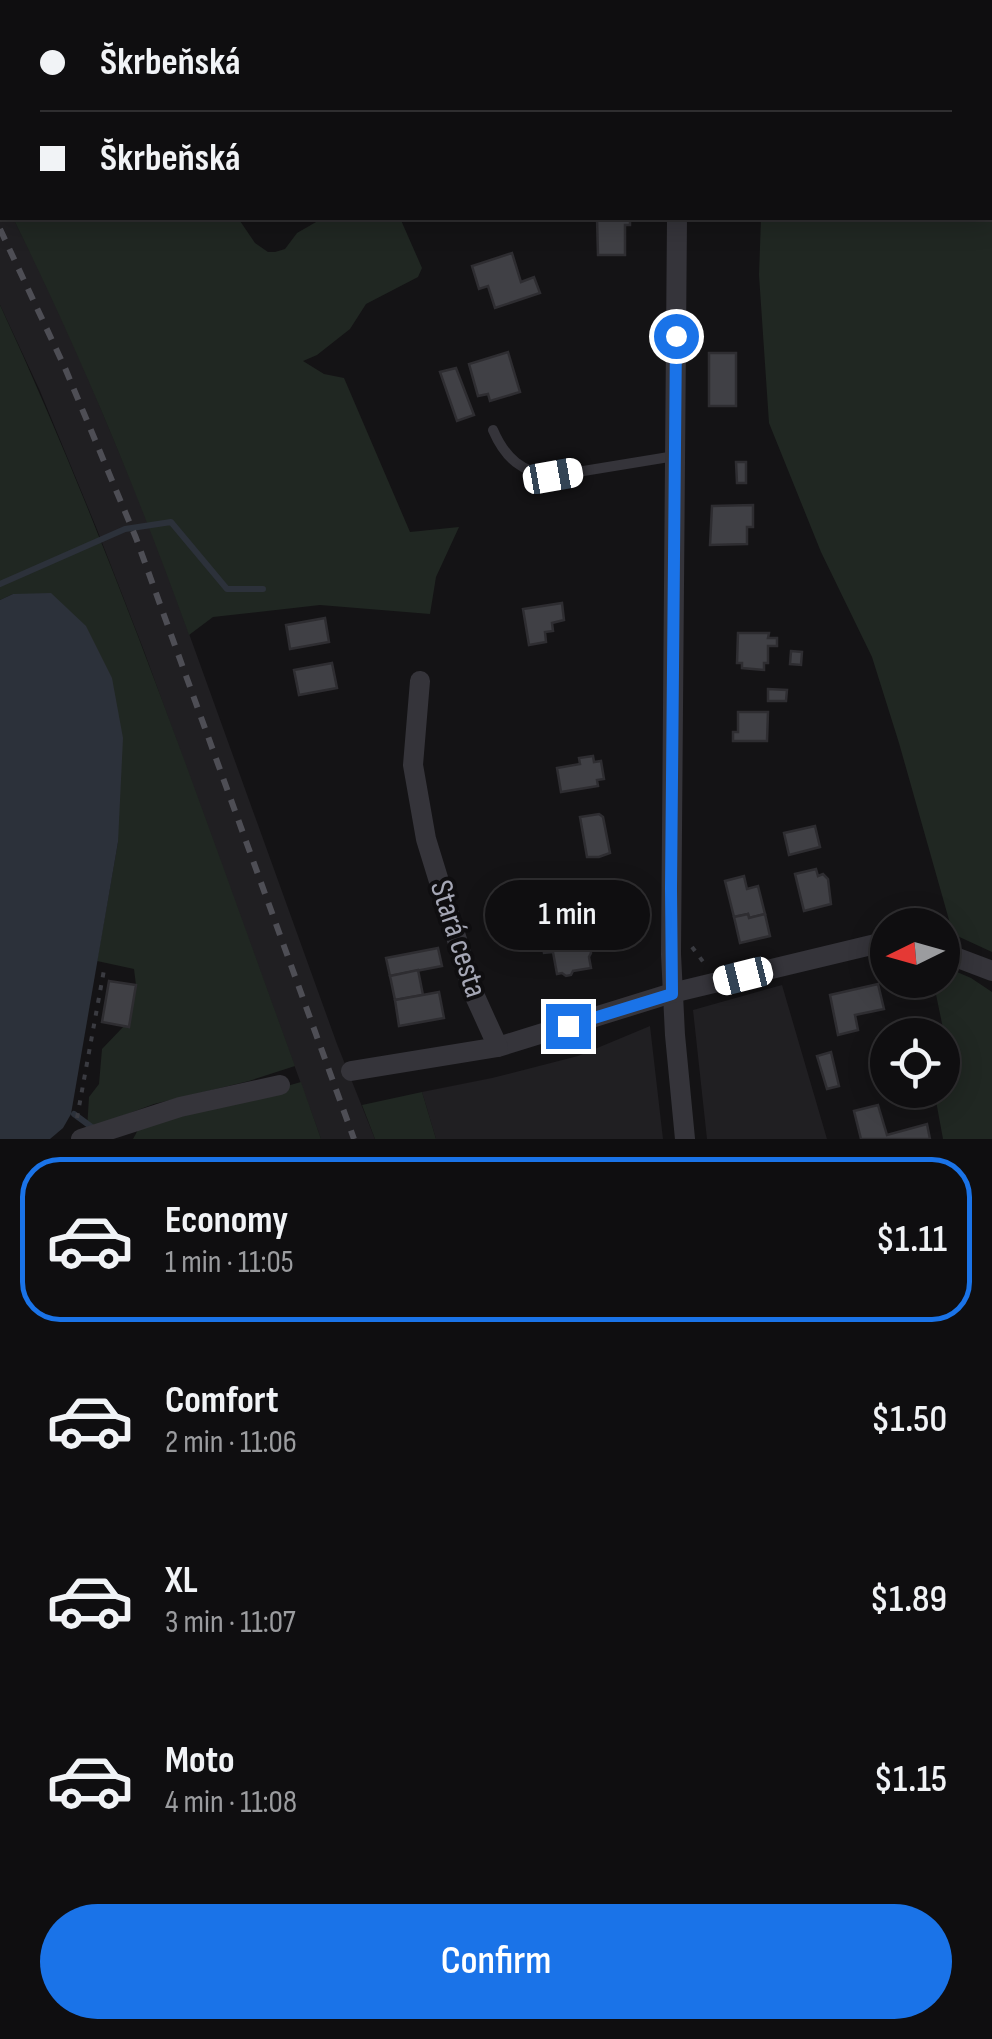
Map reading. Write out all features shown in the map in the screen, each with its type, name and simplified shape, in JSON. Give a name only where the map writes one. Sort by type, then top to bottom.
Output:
[{"type":"street","points":[[677,220],[671,889],[672,994],[684,1139]]},
{"type":"street","name":"Stará cesta","points":[[420,681],[413,764],[426,838],[473,992],[498,1047]]},
{"type":"street","points":[[351,1071],[498,1047],[672,994],[870,946]]},
{"type":"street","points":[[960,959],[992,972]]},
{"type":"street","points":[[79,1130],[280,1085]]},
{"type":"lane","points":[[493,430],[502,450],[515,464],[538,474],[553,476],[676,456]]},
{"type":"path","points":[[79,1130],[104,970]]},
{"type":"shaded area","points":[[0,220],[14,220],[81,361],[152,531],[375,1139],[321,1139],[144,651],[40,391],[0,305]]},
{"type":"shaded area","points":[[14,220],[239,220],[255,243],[275,252],[285,249],[297,233],[320,220],[401,220],[422,268],[418,277],[366,304],[350,329],[303,361],[324,374],[344,378],[410,532],[459,527],[436,577],[430,614],[320,605],[213,617],[189,635],[62,320]]},
{"type":"shaded area","points":[[761,220],[992,220],[992,952],[960,937],[960,908],[946,908],[872,657],[821,552],[769,423],[759,275]]},
{"type":"shaded area","points":[[0,305],[119,587],[295,1066],[154,1104],[87,1129],[89,1097],[99,1084],[102,1049],[124,1026],[129,1026],[136,985],[134,969],[97,961],[118,842],[13,594],[0,600]]},
{"type":"shaded area","points":[[51,593],[86,626],[112,678],[123,738],[118,842],[71,1114],[50,1139],[0,1139],[0,600],[13,594]]},
{"type":"shaded area","points":[[960,973],[992,992],[992,1139],[943,1139],[937,1108],[960,1108],[960,1018],[941,1018],[937,998],[960,998]]},
{"type":"shaded area","points":[[782,985],[827,1139],[707,1139],[693,1010]]},
{"type":"shaded area","points":[[650,1026],[663,1139],[436,1139],[422,1092],[578,1056]]},
{"type":"shaded area","points":[[301,1082],[321,1139],[133,1139],[139,1128]]},
{"type":"shaded area","points":[[422,1092],[436,1139],[375,1139],[362,1105]]},
{"type":"building","points":[[597,220],[630,220],[630,225],[625,225],[625,255],[598,255]]},
{"type":"building","points":[[512,253],[521,282],[534,277],[540,293],[495,308],[488,286],[479,289],[472,266]]},
{"type":"building","points":[[508,352],[520,392],[490,401],[488,394],[478,396],[469,364]]},
{"type":"building","points":[[709,353],[736,353],[736,406],[709,406]]},
{"type":"building","points":[[456,368],[474,415],[457,421],[440,372]]},
{"type":"building","points":[[736,462],[746,462],[746,483],[737,483]]},
{"type":"building","points":[[753,505],[753,527],[747,527],[747,544],[710,545],[712,506]]},
{"type":"building","points":[[562,603],[564,620],[552,623],[553,631],[545,632],[546,642],[529,645],[523,609]]},
{"type":"building","points":[[325,618],[329,642],[290,649],[286,625]]},
{"type":"building","points":[[738,633],[769,633],[768,638],[777,638],[777,646],[768,646],[764,670],[742,668],[742,663],[737,663]]},
{"type":"building","points":[[791,651],[802,652],[801,665],[790,664]]},
{"type":"building","points":[[332,663],[337,688],[299,695],[294,670]]},
{"type":"building","points":[[768,689],[787,690],[786,701],[768,701]]},
{"type":"building","points":[[738,712],[768,712],[767,741],[733,741],[733,732],[738,732]]},
{"type":"building","points":[[593,756],[594,762],[601,761],[604,779],[597,780],[598,786],[561,792],[557,768],[580,764],[579,758]]},
{"type":"building","points":[[580,817],[603,817],[610,853],[587,857]]},
{"type":"building","points":[[815,826],[820,847],[789,855],[784,833]]},
{"type":"building","points":[[816,869],[818,876],[823,874],[828,879],[831,904],[804,911],[795,874]]},
{"type":"building","points":[[744,876],[747,889],[758,886],[765,914],[734,917],[725,881]]},
{"type":"building","points":[[748,914],[749,918],[765,914],[770,936],[740,943],[734,917]]},
{"type":"building","points":[[583,922],[591,968],[566,976],[557,974],[553,952],[544,953],[540,930]]},
{"type":"building","points":[[438,948],[442,966],[390,976],[386,958]]},
{"type":"building","points":[[418,970],[423,995],[395,1000],[390,976]]},
{"type":"building","points":[[109,981],[136,985],[129,1027],[102,1022]]},
{"type":"building","points":[[870,986],[870,998],[881,998],[884,1009],[855,1015],[858,1030],[838,1035],[830,995]]},
{"type":"building","points":[[439,992],[444,1018],[399,1026],[395,1000]]},
{"type":"building","points":[[831,1052],[839,1086],[827,1089],[817,1056]]},
{"type":"building","points":[[879,1108],[887,1135],[927,1124],[930,1139],[861,1139],[854,1111]]},
{"type":"waterway","points":[[0,584],[125,529],[171,522],[227,589],[263,589]]},
{"type":"waterway","points":[[74,1114],[93,1128]]},
{"type":"railway","points":[[0,229],[65,368],[136,538],[354,1139]]},
{"type":"route","points":[[568,1026],[672,994],[676,336]]}]
